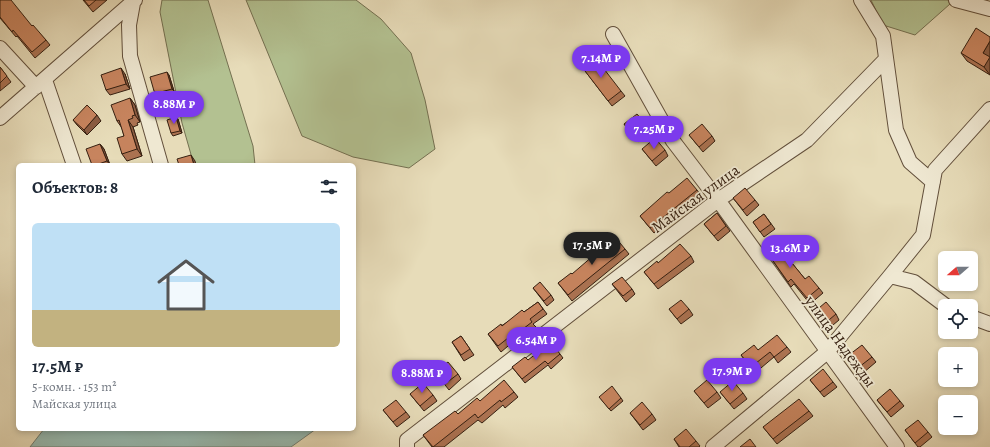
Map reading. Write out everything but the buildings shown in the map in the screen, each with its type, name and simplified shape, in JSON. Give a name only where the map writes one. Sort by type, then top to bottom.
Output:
[{"type":"street","points":[[861,0],[883,36],[896,130],[910,162],[933,182]]},
{"type":"street","points":[[956,0],[990,9]]},
{"type":"street","points":[[0,118],[133,1]]},
{"type":"street","points":[[133,1],[129,26],[130,56],[160,163]]},
{"type":"street","name":"улица Надежды","points":[[613,34],[673,141],[718,200],[897,447]]},
{"type":"street","points":[[0,48],[40,84],[73,163]]},
{"type":"street","name":"Майская улица","points":[[407,447],[407,440],[718,200],[807,140],[886,59]]},
{"type":"street","points":[[713,447],[827,352],[890,276],[923,235],[935,170],[990,109]]},
{"type":"street","points":[[890,276],[914,282],[938,300]]},
{"type":"street","points":[[978,319],[990,324]]},
{"type":"green space","points":[[162,0],[208,0],[253,146],[255,163],[193,163],[182,123],[160,12]]},
{"type":"green space","points":[[246,0],[356,0],[381,19],[411,53],[425,100],[435,149],[409,168],[353,157],[302,136]]},
{"type":"green space","points":[[871,0],[948,0],[950,4],[915,35],[883,25]]},
{"type":"water","points":[[42,431],[313,431],[291,447],[30,447]]}]
